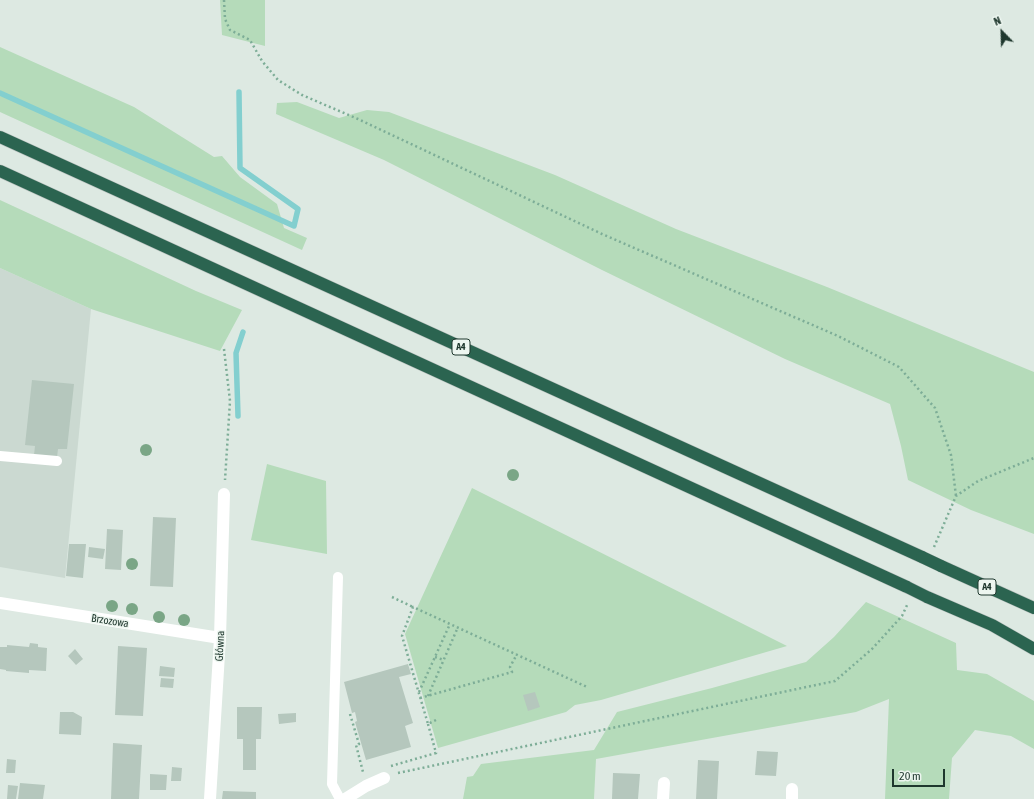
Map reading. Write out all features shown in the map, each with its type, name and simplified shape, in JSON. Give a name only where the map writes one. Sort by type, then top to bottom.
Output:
[{"type":"highway","name":"A4","points":[[0,137],[926,556],[941,566],[1034,608]]},
{"type":"highway","points":[[0,171],[927,597],[992,625],[1034,649]]},
{"type":"street","name":"Główna","points":[[210,799],[220,638],[224,494]]},
{"type":"street","name":"Brzozowa","points":[[0,603],[220,638]]},
{"type":"street","points":[[345,799],[385,772]]},
{"type":"street","points":[[662,799],[664,783]]},
{"type":"lane","points":[[0,456],[56,461]]},
{"type":"lane","points":[[338,577],[332,784],[340,799]]},
{"type":"path","points":[[224,0],[225,19],[230,30],[250,40],[262,61],[278,80],[302,95],[358,119],[602,234],[838,336],[899,367],[935,408],[951,455],[956,496]]},
{"type":"path","points":[[224,349],[230,401],[224,494]]},
{"type":"path","points":[[926,556],[956,496],[978,482],[1034,458]]},
{"type":"path","points":[[392,597],[587,687]]},
{"type":"path","points":[[385,772],[456,761],[835,681],[872,650],[902,616],[908,602]]},
{"type":"path","points":[[385,772],[436,753],[402,636],[414,607]]},
{"type":"path","points":[[418,692],[450,624]]},
{"type":"path","points":[[428,696],[458,627]]},
{"type":"path","points":[[420,698],[512,672],[510,667],[517,654]]},
{"type":"path","points":[[435,657],[444,660]]},
{"type":"path","points":[[350,714],[359,744],[356,745],[366,786]]},
{"type":"path","points":[[428,724],[436,720]]},
{"type":"path","points":[[363,773],[371,771]]},
{"type":"shaded area","points":[[0,268],[91,309],[65,578],[0,567]]},
{"type":"green space","points":[[220,0],[265,0],[265,46],[222,35]]},
{"type":"green space","points":[[0,47],[134,107],[214,157],[222,156],[240,177],[277,204],[284,228],[307,238],[302,250],[0,112]]},
{"type":"green space","points":[[297,102],[339,118],[367,110],[389,112],[555,175],[676,229],[827,287],[1034,372],[1034,534],[971,510],[908,480],[890,404],[785,359],[602,270],[384,160],[276,114],[277,103]]},
{"type":"green space","points":[[0,200],[196,291],[242,310],[220,351],[91,309],[0,268]]},
{"type":"green space","points":[[267,464],[326,481],[327,554],[251,540]]},
{"type":"green space","points":[[472,488],[787,646],[601,700],[575,705],[566,712],[438,748],[405,634]]},
{"type":"green space","points":[[866,602],[956,643],[957,670],[987,674],[1034,701],[1034,749],[1011,736],[975,730],[952,758],[949,799],[885,799],[889,699],[856,712],[596,759],[594,799],[463,799],[467,777],[473,776],[481,764],[594,750],[617,712],[806,662],[834,637]]},
{"type":"building","points":[[32,380],[74,384],[67,449],[58,449],[57,457],[34,455],[35,446],[25,445]]},
{"type":"building","points":[[153,517],[176,518],[173,587],[150,586]]},
{"type":"building","points":[[107,529],[123,530],[121,570],[105,569]]},
{"type":"building","points":[[69,544],[86,544],[83,578],[66,576]]},
{"type":"building","points":[[89,547],[105,549],[103,559],[88,557]]},
{"type":"building","points":[[30,643],[38,644],[38,647],[47,648],[46,671],[29,670],[29,673],[0,669],[0,647],[7,647],[7,645],[29,647]]},
{"type":"building","points":[[118,646],[147,648],[143,716],[115,715]]},
{"type":"building","points":[[75,649],[83,659],[76,665],[68,656]]},
{"type":"building","points":[[408,664],[411,674],[399,677],[413,723],[405,726],[411,747],[366,760],[355,722],[357,721],[355,712],[352,713],[344,682]]},
{"type":"building","points":[[160,666],[175,668],[174,677],[159,676]]},
{"type":"building","points":[[161,678],[174,679],[173,688],[160,687]]},
{"type":"building","points":[[535,692],[540,707],[528,711],[523,695]]},
{"type":"building","points":[[237,707],[262,707],[261,739],[256,739],[256,770],[243,770],[243,739],[237,739]]},
{"type":"building","points":[[60,712],[73,712],[82,717],[81,735],[59,734]]},
{"type":"building","points":[[296,713],[296,722],[279,724],[278,714]]},
{"type":"building","points":[[113,743],[142,745],[139,799],[111,799]]},
{"type":"building","points":[[757,751],[778,752],[776,776],[755,775]]},
{"type":"building","points":[[7,759],[16,760],[15,773],[6,773]]},
{"type":"building","points":[[698,760],[719,761],[717,799],[696,799]]},
{"type":"building","points":[[172,767],[182,768],[181,781],[171,781]]},
{"type":"building","points":[[613,773],[640,774],[638,799],[612,799]]},
{"type":"building","points":[[150,774],[167,775],[166,790],[150,790]]},
{"type":"building","points":[[20,783],[45,785],[43,799],[18,799]]},
{"type":"building","points":[[8,785],[18,786],[16,799],[7,799]]},
{"type":"building","points":[[223,791],[256,792],[256,799],[222,799]]},
{"type":"waterway","points":[[0,93],[294,226],[298,209],[240,168],[239,92]]},
{"type":"waterway","points":[[238,416],[236,353],[243,332]]}]
